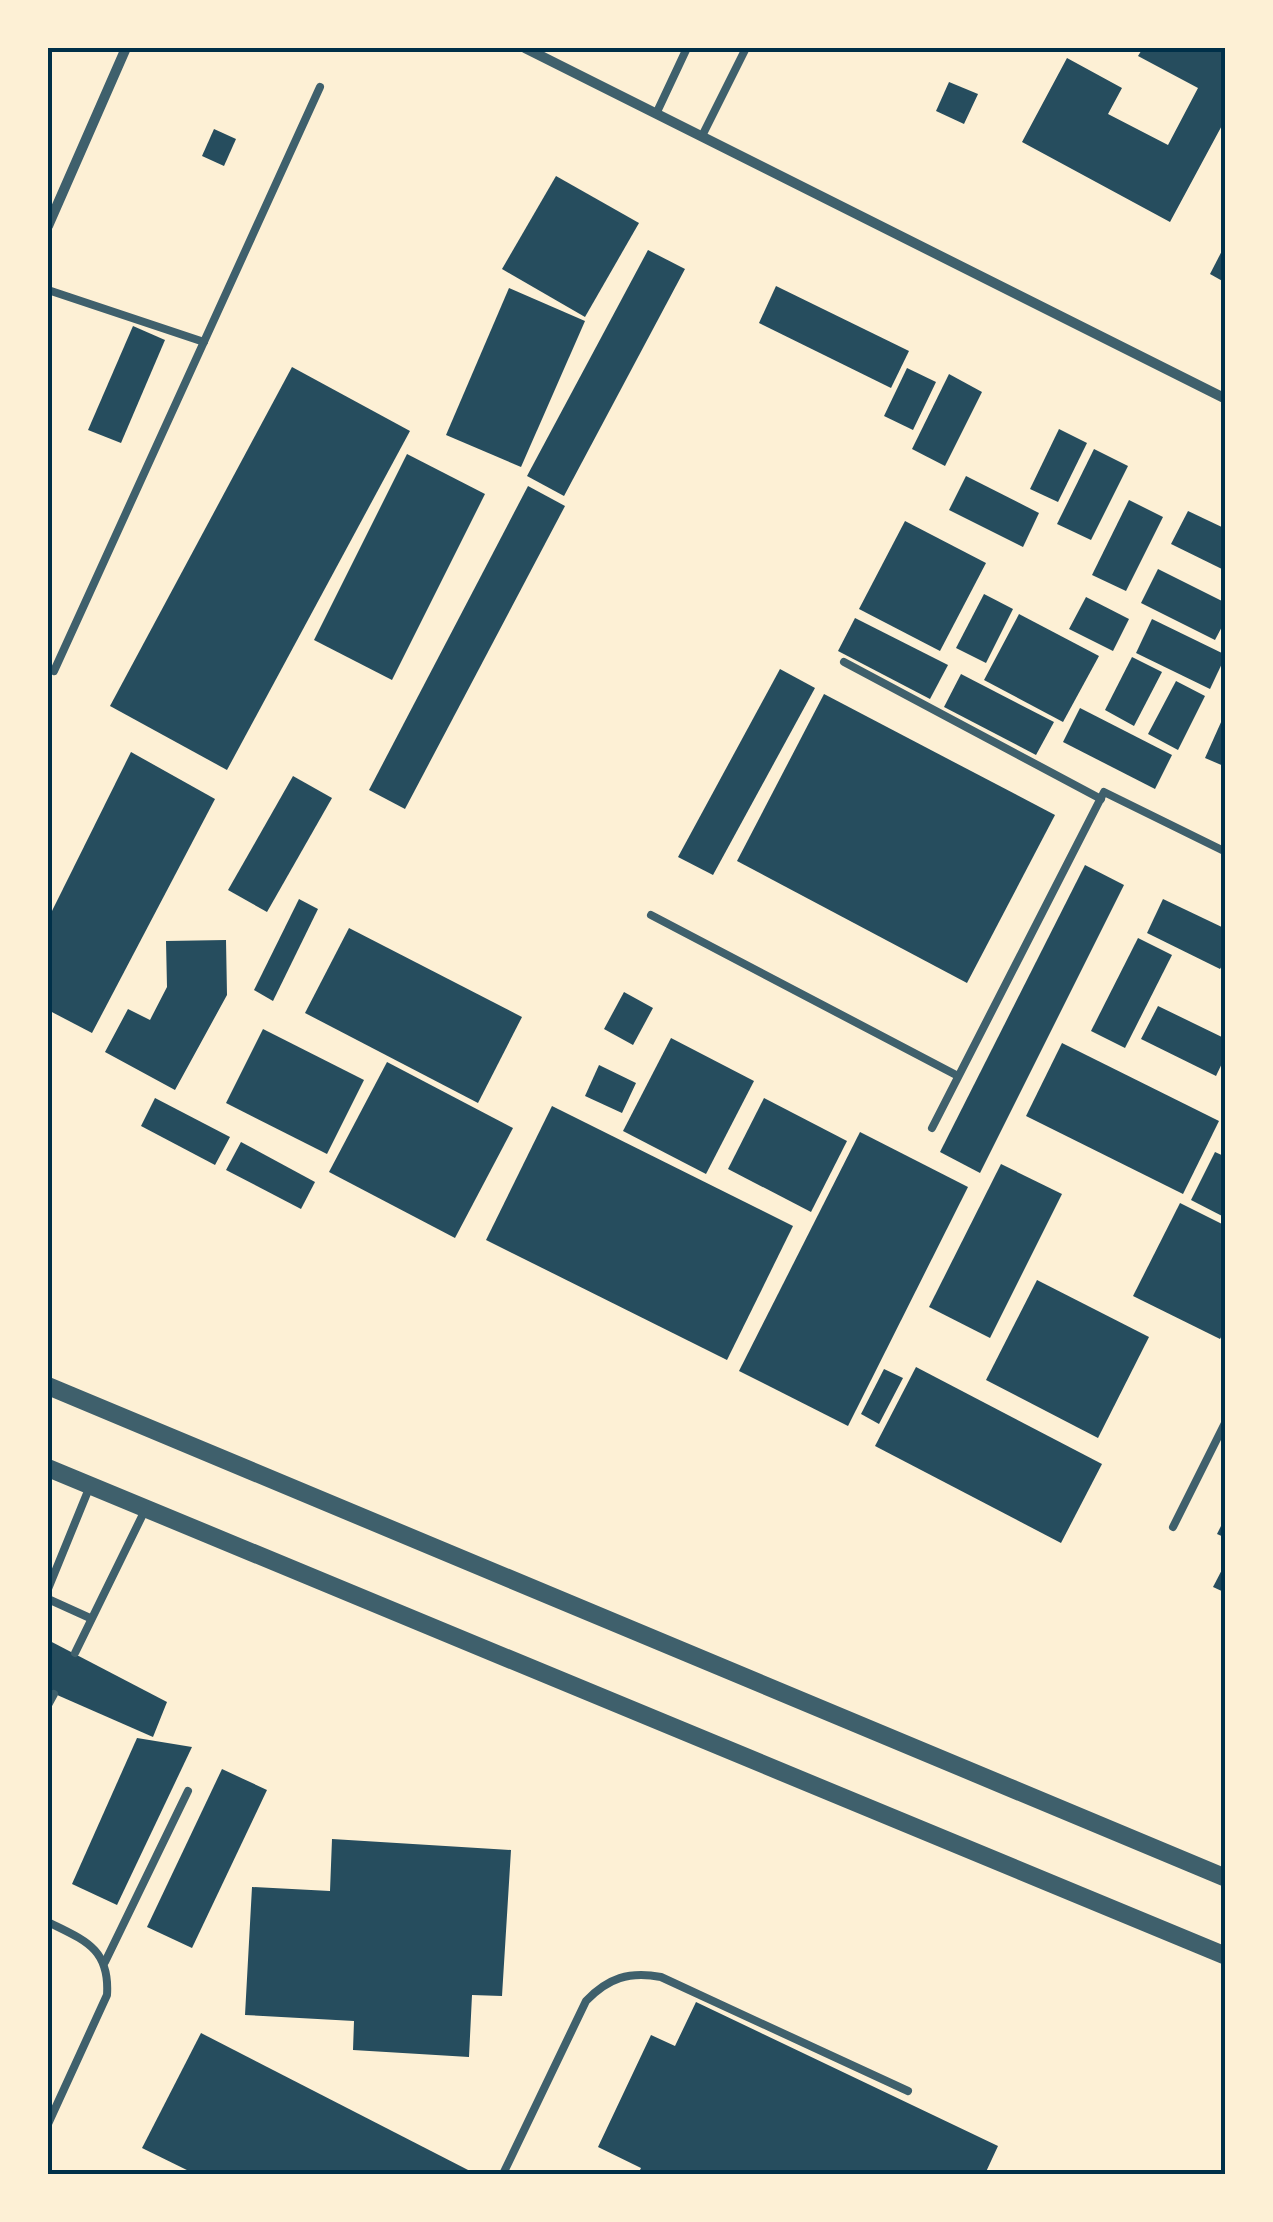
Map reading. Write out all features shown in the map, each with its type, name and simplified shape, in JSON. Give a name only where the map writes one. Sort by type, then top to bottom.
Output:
[{"type":"street","points":[[48,226],[126,48]]},
{"type":"street","points":[[525,48],[1226,399]]},
{"type":"street","points":[[48,1386],[1226,1878]]},
{"type":"street","points":[[48,1468],[1226,1956]]},
{"type":"lane","points":[[656,114],[687,48]]},
{"type":"lane","points":[[702,136],[746,48]]},
{"type":"lane","points":[[54,671],[320,87]]},
{"type":"lane","points":[[48,290],[204,342]]},
{"type":"lane","points":[[844,662],[1101,799]]},
{"type":"lane","points":[[932,1128],[1104,792],[1226,852]]},
{"type":"lane","points":[[651,915],[958,1076]]},
{"type":"lane","points":[[1173,1527],[1226,1420]]},
{"type":"lane","points":[[48,1590],[90,1486]]},
{"type":"lane","points":[[75,1652],[146,1508]]},
{"type":"lane","points":[[48,1599],[90,1618]]},
{"type":"lane","points":[[48,1706],[54,1694]]},
{"type":"lane","points":[[48,2124],[107,1995],[105,1962],[188,1791]]},
{"type":"lane","points":[[48,1922],[84,1940],[105,1962]]},
{"type":"lane","points":[[503,2174],[586,2002],[600,1986],[619,1977],[640,1973],[661,1977],[908,2091]]},
{"type":"building","points":[[1143,48],[1226,48],[1226,118],[1170,222],[1022,142],[1067,58],[1122,88],[1108,114],[1168,145],[1198,88],[1138,56]]},
{"type":"building","points":[[949,82],[978,94],[964,124],[936,111]]},
{"type":"building","points":[[214,129],[236,139],[224,166],[202,156]]},
{"type":"building","points":[[556,176],[639,223],[585,317],[502,269]]},
{"type":"building","points":[[1226,243],[1226,283],[1210,274]]},
{"type":"building","points":[[648,250],[685,269],[564,496],[527,476]]},
{"type":"building","points":[[776,286],[909,351],[891,388],[759,323]]},
{"type":"building","points":[[509,288],[585,321],[521,467],[446,435]]},
{"type":"building","points":[[133,326],[165,340],[121,443],[88,430]]},
{"type":"building","points":[[292,367],[410,431],[227,770],[110,706]]},
{"type":"building","points":[[907,368],[936,382],[913,430],[884,416]]},
{"type":"building","points":[[949,374],[982,392],[945,466],[912,449]]},
{"type":"building","points":[[1059,429],[1087,443],[1058,502],[1030,489]]},
{"type":"building","points":[[1094,449],[1128,466],[1091,540],[1057,524]]},
{"type":"building","points":[[407,454],[485,494],[392,680],[314,640]]},
{"type":"building","points":[[966,476],[1039,513],[1023,547],[949,510]]},
{"type":"building","points":[[528,486],[565,506],[405,809],[369,790]]},
{"type":"building","points":[[1129,500],[1163,517],[1126,591],[1092,575]]},
{"type":"building","points":[[1188,511],[1226,529],[1226,571],[1171,544]]},
{"type":"building","points":[[905,521],[986,563],[940,651],[859,609]]},
{"type":"building","points":[[1158,569],[1226,603],[1226,619],[1215,640],[1141,603]]},
{"type":"building","points":[[984,594],[1013,609],[986,663],[956,648]]},
{"type":"building","points":[[1086,597],[1129,619],[1113,651],[1069,629]]},
{"type":"building","points":[[1019,614],[1099,656],[1063,722],[984,680]]},
{"type":"building","points":[[855,618],[948,665],[930,699],[838,651]]},
{"type":"building","points":[[1152,619],[1226,655],[1210,689],[1136,653]]},
{"type":"building","points":[[1132,657],[1162,672],[1134,726],[1105,710]]},
{"type":"building","points":[[780,669],[815,688],[713,875],[678,857]]},
{"type":"building","points":[[961,674],[1054,722],[1036,755],[944,707]]},
{"type":"building","points":[[1176,681],[1205,696],[1178,750],[1148,734]]},
{"type":"building","points":[[824,694],[1055,815],[967,983],[737,861]]},
{"type":"building","points":[[1080,708],[1172,755],[1155,789],[1063,742]]},
{"type":"building","points":[[1226,711],[1226,767],[1205,758]]},
{"type":"building","points":[[131,752],[215,799],[92,1033],[48,1010],[48,919]]},
{"type":"building","points":[[293,776],[332,798],[267,912],[228,890]]},
{"type":"building","points":[[1085,865],[1124,885],[980,1173],[940,1152]]},
{"type":"building","points":[[299,899],[318,909],[273,1001],[254,990]]},
{"type":"building","points":[[1163,899],[1226,929],[1226,959],[1220,969],[1147,933]]},
{"type":"building","points":[[349,928],[522,1017],[478,1103],[305,1013]]},
{"type":"building","points":[[1138,938],[1172,955],[1125,1048],[1091,1031]]},
{"type":"building","points":[[226,940],[227,995],[175,1090],[105,1052],[128,1009],[150,1020],[167,987],[166,941]]},
{"type":"building","points":[[624,992],[653,1008],[633,1045],[604,1029]]},
{"type":"building","points":[[1158,1006],[1226,1039],[1226,1055],[1216,1076],[1141,1039]]},
{"type":"building","points":[[263,1029],[364,1080],[327,1154],[226,1103]]},
{"type":"building","points":[[671,1038],[754,1081],[706,1174],[623,1131]]},
{"type":"building","points":[[1062,1043],[1219,1121],[1183,1194],[1026,1116]]},
{"type":"building","points":[[387,1062],[513,1128],[455,1238],[329,1172]]},
{"type":"building","points":[[599,1065],[636,1083],[622,1113],[585,1096]]},
{"type":"building","points":[[155,1098],[230,1137],[215,1165],[141,1126]]},
{"type":"building","points":[[764,1098],[847,1141],[811,1212],[728,1169]]},
{"type":"building","points":[[552,1106],[793,1226],[727,1360],[486,1240]]},
{"type":"building","points":[[860,1132],[968,1187],[848,1426],[739,1371]]},
{"type":"building","points":[[241,1142],[315,1182],[301,1209],[226,1170]]},
{"type":"building","points":[[1215,1152],[1226,1157],[1226,1218],[1191,1200]]},
{"type":"building","points":[[1001,1164],[1062,1194],[990,1338],[929,1307]]},
{"type":"building","points":[[1180,1203],[1226,1226],[1226,1328],[1220,1339],[1133,1296]]},
{"type":"building","points":[[1037,1280],[1149,1337],[1098,1438],[986,1380]]},
{"type":"building","points":[[916,1367],[1102,1464],[1061,1543],[875,1446]]},
{"type":"building","points":[[884,1369],[903,1378],[879,1424],[861,1414]]},
{"type":"building","points":[[1226,1516],[1226,1538],[1217,1534]]},
{"type":"building","points":[[1226,1562],[1226,1593],[1213,1587]]},
{"type":"building","points":[[48,1640],[167,1702],[153,1737],[48,1691]]},
{"type":"building","points":[[137,1738],[192,1747],[117,1905],[72,1884]]},
{"type":"building","points":[[222,1769],[267,1790],[192,1948],[147,1927]]},
{"type":"building","points":[[332,1839],[511,1850],[502,1996],[472,1995],[469,2057],[353,2050],[354,2021],[245,2015],[252,1887],[330,1891]]},
{"type":"building","points":[[696,2002],[998,2146],[985,2174],[638,2174],[641,2168],[598,2147],[651,2035],[675,2046]]},
{"type":"building","points":[[201,2033],[472,2172],[195,2174],[142,2148]]}]
